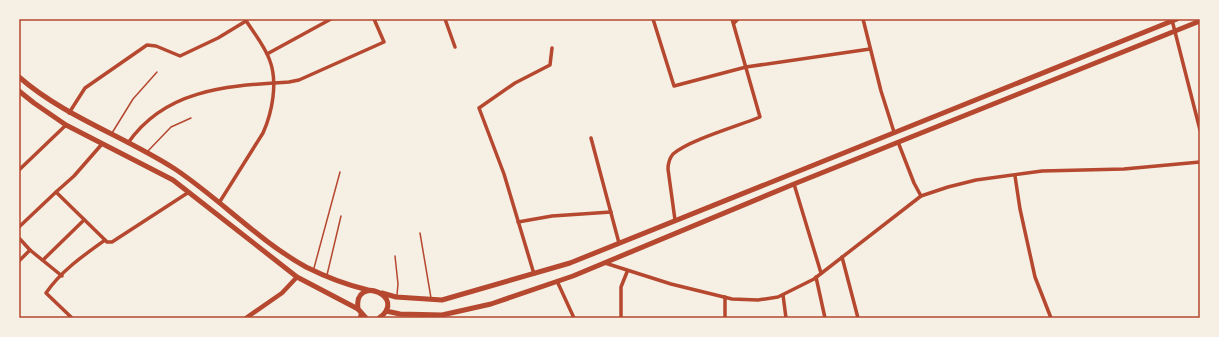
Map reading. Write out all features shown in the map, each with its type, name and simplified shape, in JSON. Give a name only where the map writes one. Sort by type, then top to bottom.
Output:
[{"type":"main road","points":[[19,76],[45,98],[69,113],[128,142],[175,169],[285,253],[313,270],[368,290],[373,290],[396,297],[442,300],[570,263],[1173,20]]},
{"type":"main road","points":[[382,293],[387,301],[383,316],[400,314],[442,315],[491,304],[604,263],[794,184],[1200,21]]},
{"type":"main road","points":[[19,90],[39,107],[66,125],[157,171],[189,192],[297,277],[366,318]]},
{"type":"main road","points":[[360,314],[358,300],[368,290]]},
{"type":"street","points":[[267,54],[331,19]]},
{"type":"street","points":[[128,142],[142,125],[155,115],[171,105],[203,91],[224,87],[298,80],[384,42],[374,19]]},
{"type":"street","points":[[445,19],[454,48]]},
{"type":"street","points":[[653,19],[674,86],[746,66],[870,49]]},
{"type":"street","points":[[675,220],[668,169],[668,162],[672,155],[689,144],[760,118],[733,21],[738,19]]},
{"type":"street","points":[[863,19],[894,132]]},
{"type":"street","points":[[69,113],[85,88],[143,48],[147,46],[156,46],[180,56],[218,38],[245,20],[267,54],[273,69],[272,105],[266,127],[219,202]]},
{"type":"street","points":[[1173,20],[1174,32],[1200,130]]},
{"type":"street","points":[[534,274],[504,174],[479,108],[515,83],[550,65],[552,48]]},
{"type":"street","points":[[19,170],[66,125]]},
{"type":"street","points":[[591,138],[619,243]]},
{"type":"street","points":[[898,142],[914,183],[921,196]]},
{"type":"street","points":[[19,227],[74,176],[102,144]]},
{"type":"street","points":[[604,263],[627,272],[725,297],[758,300],[783,295],[816,277],[921,196],[948,187],[976,180],[1015,176],[1042,171],[1124,170],[1200,162]]},
{"type":"street","points":[[1015,176],[1020,209],[1035,277],[1051,318]]},
{"type":"street","points":[[794,184],[821,273]]},
{"type":"street","points":[[56,192],[105,240],[109,242],[115,241],[189,192]]},
{"type":"street","points":[[518,222],[552,216],[611,212]]},
{"type":"street","points":[[43,260],[84,220]]},
{"type":"street","points":[[19,238],[30,250],[62,276]]},
{"type":"street","points":[[72,318],[46,293],[62,276],[105,240]]},
{"type":"street","points":[[19,261],[30,250]]},
{"type":"street","points":[[842,257],[858,318]]},
{"type":"street","points":[[621,318],[621,287],[627,272]]},
{"type":"street","points":[[246,318],[282,294],[297,277]]},
{"type":"street","points":[[816,277],[825,318]]},
{"type":"street","points":[[557,281],[574,318]]},
{"type":"street","points":[[783,295],[786,318]]},
{"type":"street","points":[[725,297],[725,318]]},
{"type":"lane","points":[[111,134],[133,99],[157,72]]},
{"type":"lane","points":[[146,153],[171,127],[191,118]]},
{"type":"lane","points":[[313,270],[340,172]]},
{"type":"lane","points":[[326,276],[341,216]]},
{"type":"lane","points":[[420,232],[432,299]]},
{"type":"lane","points":[[395,256],[398,284],[396,297]]}]
